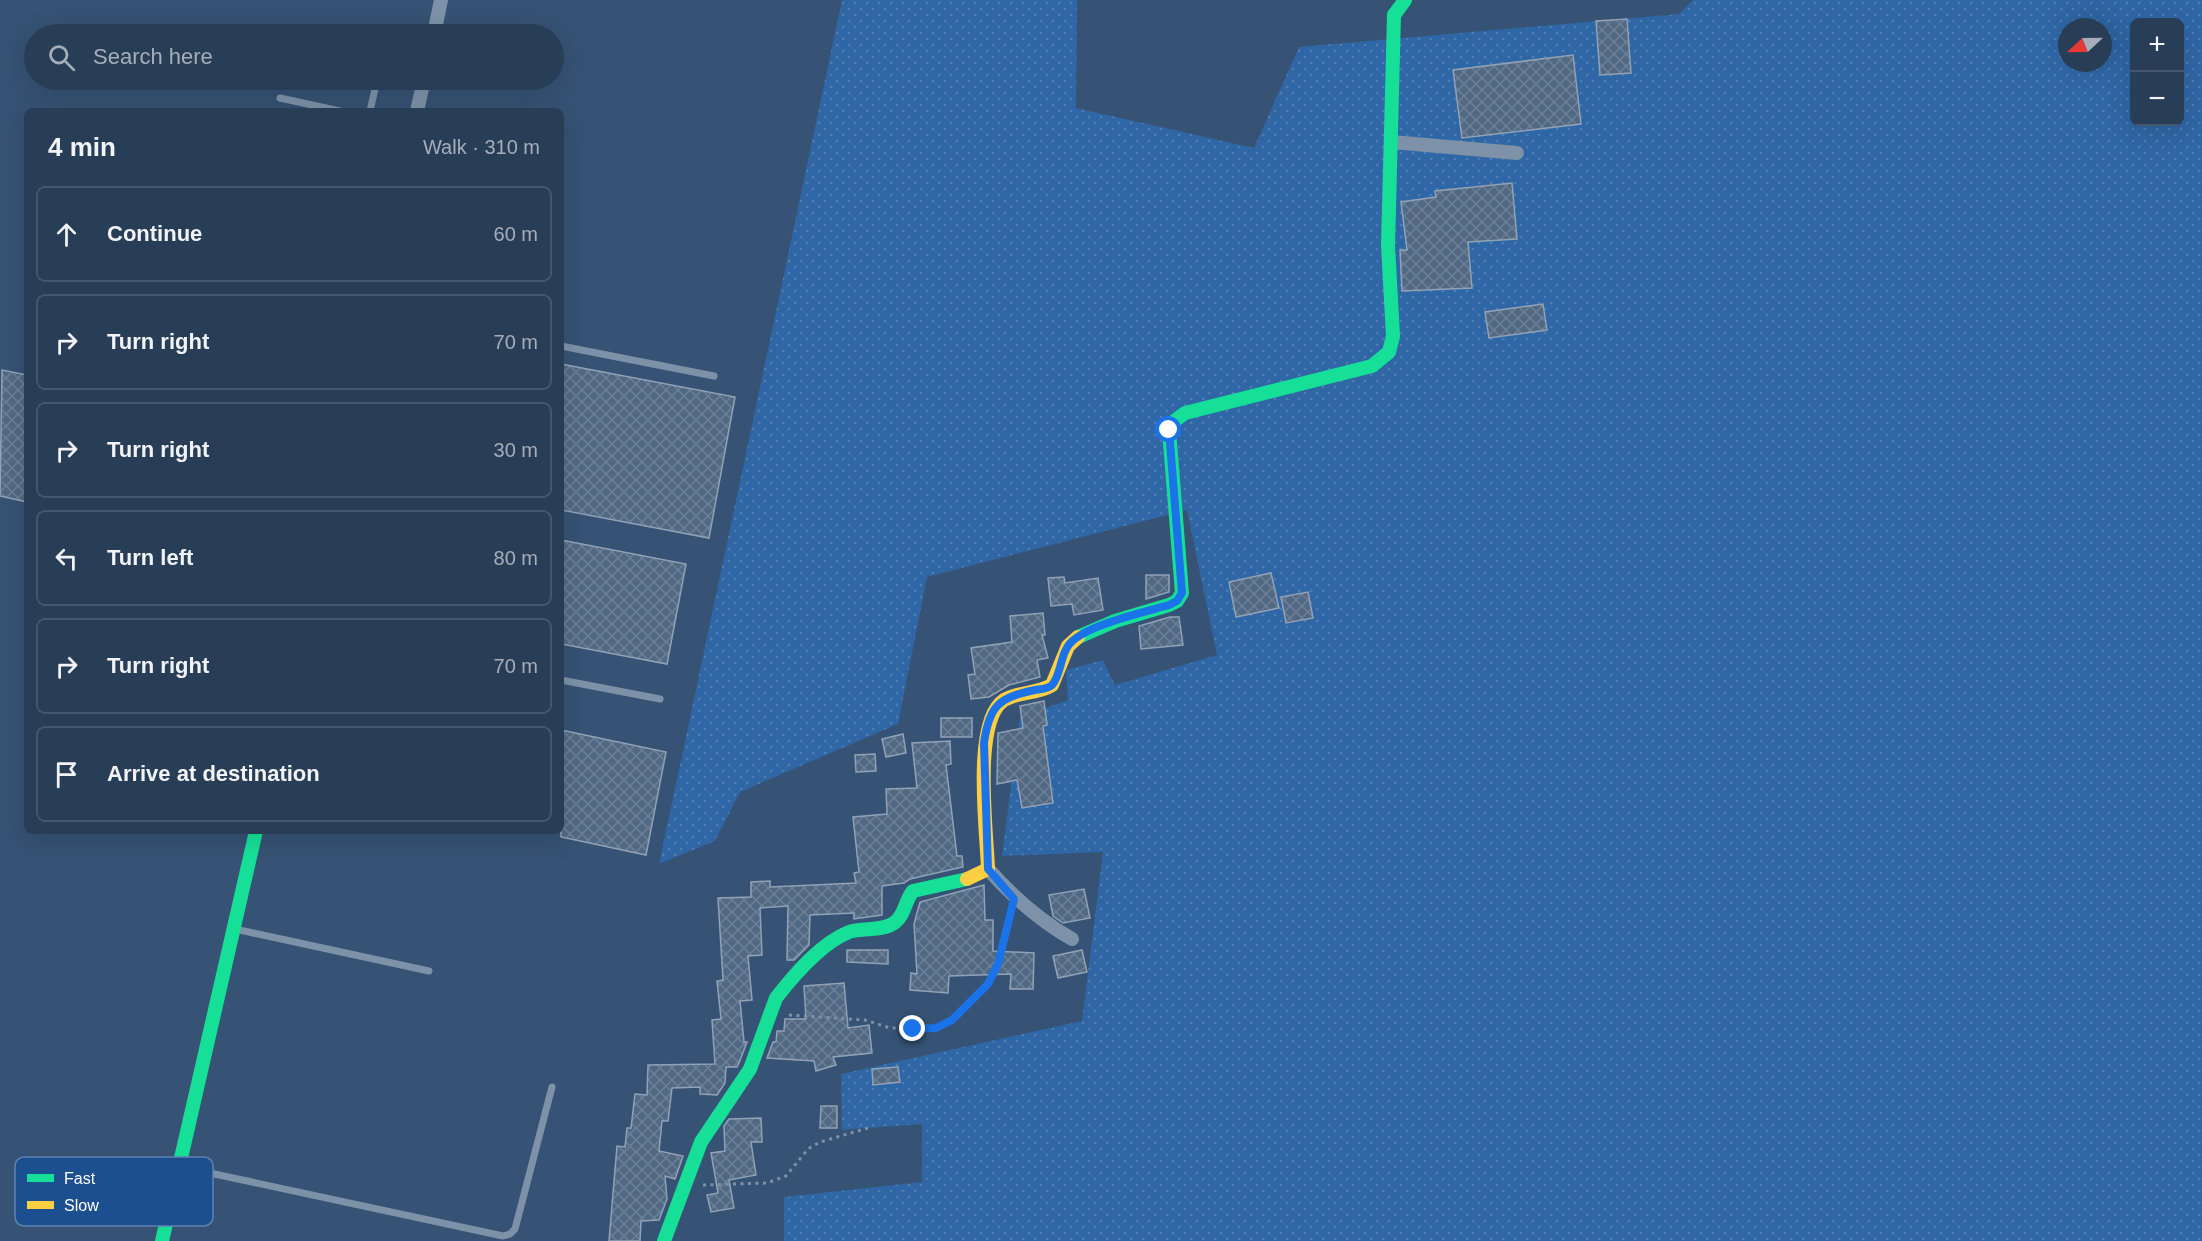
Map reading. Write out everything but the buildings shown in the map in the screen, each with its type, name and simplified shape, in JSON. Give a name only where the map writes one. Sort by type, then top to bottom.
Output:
[{"type":"street","points":[[436,24],[441,0]]},
{"type":"street","points":[[1072,939],[1048,926],[1014,899],[988,869],[984,743],[987,724],[994,708],[1013,694],[1045,689],[1053,684],[1068,645],[1106,622],[1169,605],[1177,601],[1182,593],[1169,430],[1173,422],[1185,413],[1372,366],[1389,352],[1393,336],[1389,246],[1395,15],[1406,0]]},
{"type":"street","points":[[418,108],[422,90]]},
{"type":"street","points":[[1392,142],[1517,153]]},
{"type":"street","points":[[181,1157],[255,834]]},
{"type":"street","points":[[664,1241],[683,1186],[711,1124],[750,1070],[776,998],[783,988],[832,941],[862,928],[886,927],[895,923],[913,891],[966,879],[988,869]]},
{"type":"street","points":[[162,1241],[165,1226]]},
{"type":"lane","points":[[371,108],[375,90]]},
{"type":"lane","points":[[280,98],[326,108]]},
{"type":"lane","points":[[564,347],[714,376]]},
{"type":"lane","points":[[564,681],[660,699]]},
{"type":"lane","points":[[233,928],[429,971]]},
{"type":"lane","points":[[213,1174],[503,1236],[515,1229],[552,1087]]},
{"type":"path","points":[[771,1014],[865,1020],[890,1028],[936,1028],[952,1020],[988,984],[998,964],[1014,899]]},
{"type":"path","points":[[683,1186],[767,1183],[786,1176],[808,1149],[820,1142],[868,1128]]},
{"type":"shaded area","points":[[842,0],[1077,0],[1076,108],[1254,148],[1299,47],[1679,14],[1693,0],[2202,0],[2202,1241],[784,1241],[784,1197],[922,1182],[922,1124],[842,1130],[841,1074],[1082,1021],[1103,852],[1002,856],[1020,717],[1068,700],[1066,670],[1103,660],[1115,685],[1217,655],[1187,510],[927,577],[898,724],[740,792],[715,841],[659,864]]},
{"type":"traffic: fast","points":[[1078,637],[1115,621],[1169,605],[1177,601],[1182,593],[1169,430],[1173,422],[1185,413],[1372,366],[1389,352],[1393,336],[1388,246],[1394,15],[1405,0]]},
{"type":"traffic: fast","points":[[181,1157],[255,834]]},
{"type":"traffic: fast","points":[[664,1241],[701,1142],[750,1069],[776,998],[791,980],[809,960],[839,937],[849,932],[889,926],[894,923],[898,920],[913,891],[967,879]]},
{"type":"traffic: fast","points":[[162,1241],[165,1226]]},
{"type":"traffic: slow","points":[[967,879],[988,869],[984,779],[988,730],[994,712],[1004,700],[1010,697],[1052,685],[1068,646],[1078,637]]},
{"type":"route","points":[[913,1029],[936,1028],[952,1020],[988,984],[998,964],[1007,931],[1014,899],[988,869],[984,743],[987,724],[994,708],[1013,694],[1045,689],[1053,684],[1068,645],[1106,622],[1169,605],[1177,601],[1182,593],[1169,430]]}]
